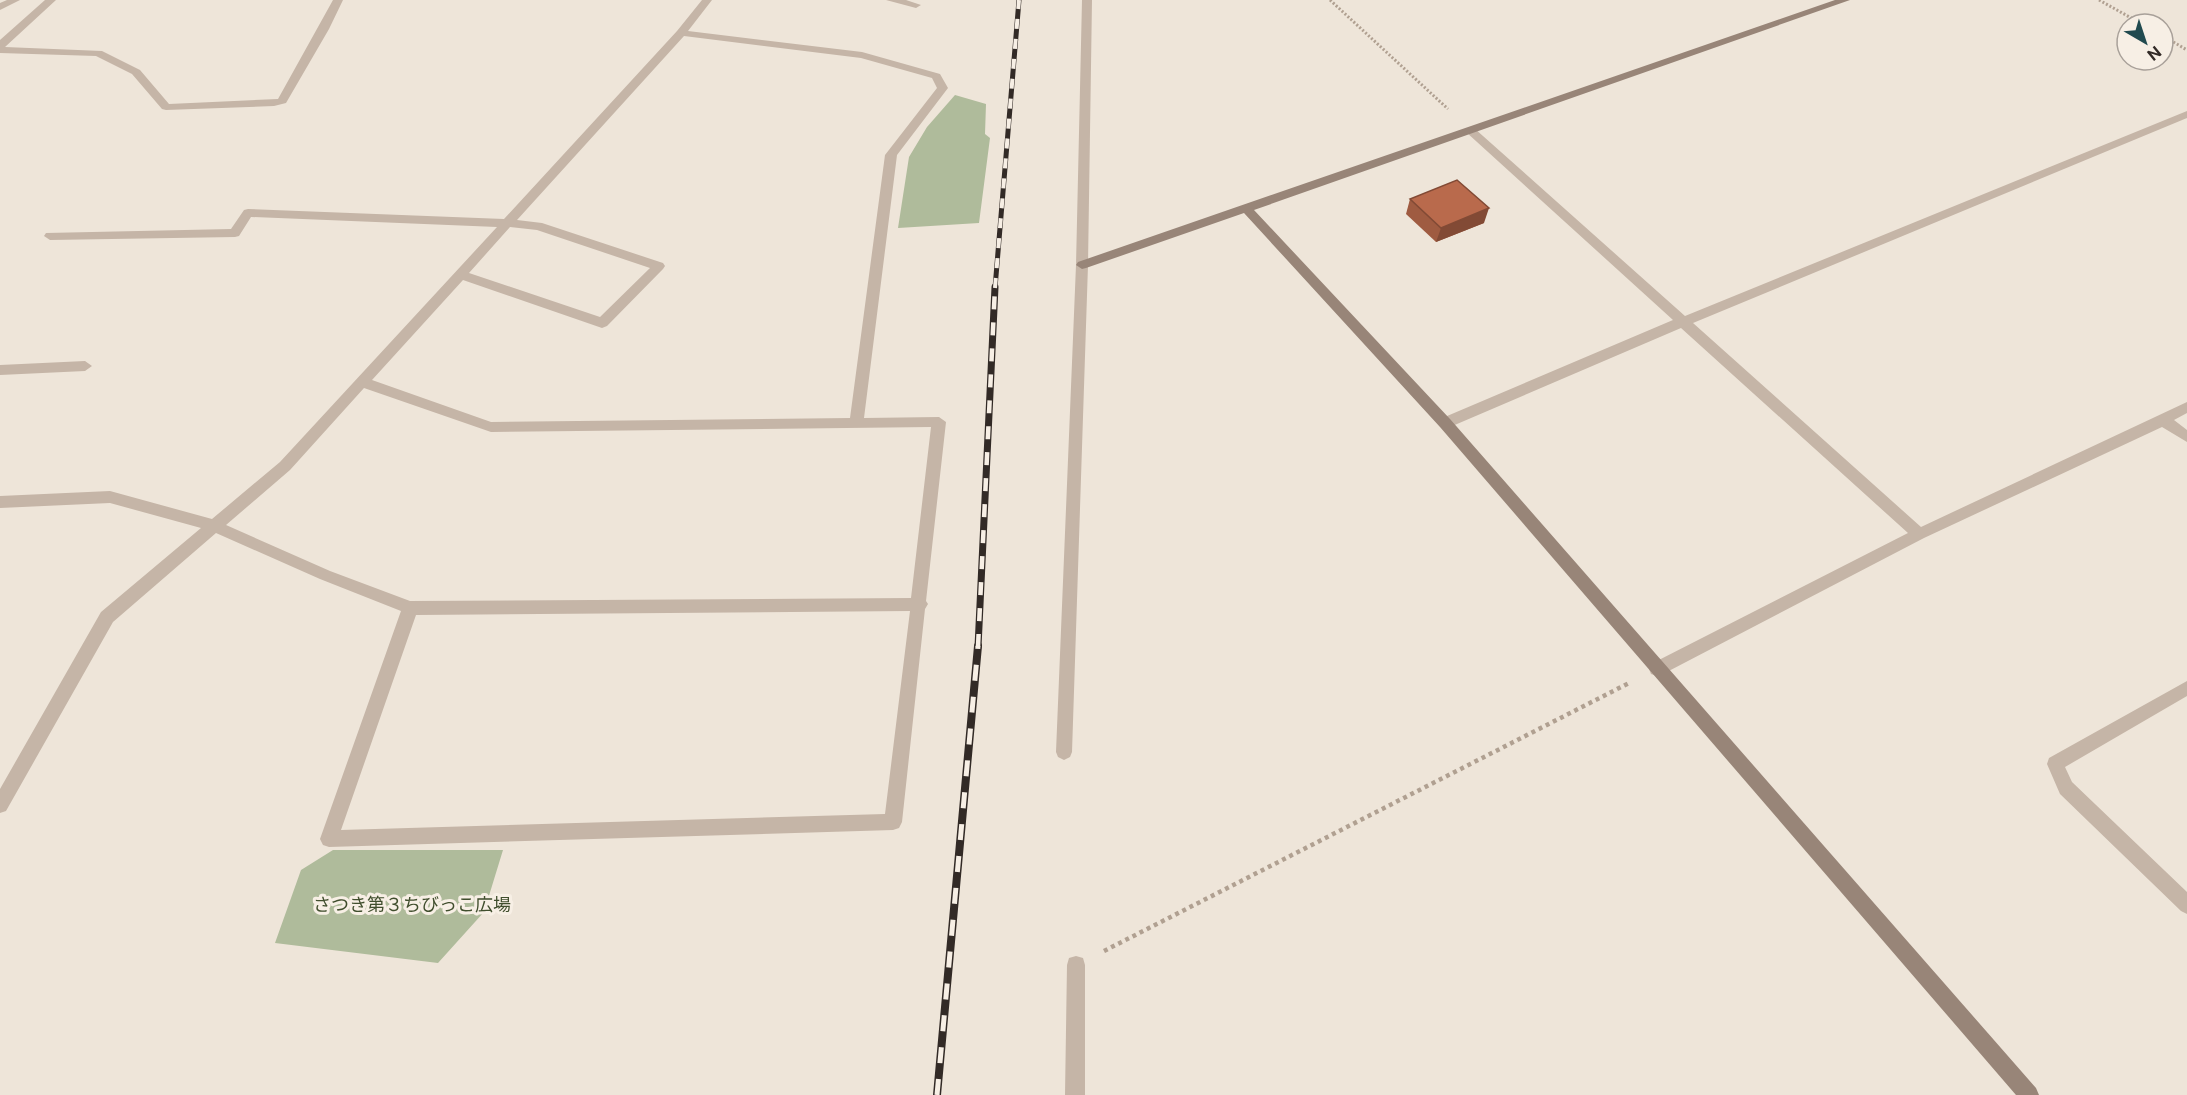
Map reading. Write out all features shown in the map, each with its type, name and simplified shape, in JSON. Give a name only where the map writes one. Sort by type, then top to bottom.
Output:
[{"type":"street","points":[[0,7],[15,0]]},
{"type":"street","points":[[0,48],[51,0]]},
{"type":"street","points":[[0,48],[98,53],[136,72],[166,107],[273,103],[282,100],[338,0]]},
{"type":"street","points":[[0,805],[107,617],[285,466],[681,33],[707,0]]},
{"type":"street","points":[[891,0],[916,5]]},
{"type":"street","points":[[1064,752],[1082,265],[1087,0]]},
{"type":"street","points":[[1082,265],[1845,0]]},
{"type":"street","points":[[681,33],[862,55],[936,76],[943,88],[891,155],[856,423]]},
{"type":"street","points":[[1445,423],[1682,321],[2187,114]]},
{"type":"street","points":[[1470,130],[1919,534]]},
{"type":"street","points":[[1245,207],[1445,423],[2029,1095]]},
{"type":"street","points":[[50,236],[235,233],[248,213],[508,223],[538,226],[659,266],[602,323],[460,274]]},
{"type":"street","points":[[0,370],[85,366]]},
{"type":"street","points":[[362,382],[491,427],[939,422],[920,604],[893,822],[328,839],[410,608]]},
{"type":"street","points":[[1657,669],[1919,534],[2187,407]]},
{"type":"street","points":[[2163,420],[2187,437]]},
{"type":"street","points":[[0,502],[110,497],[214,526],[325,575],[410,608],[920,604]]},
{"type":"street","points":[[2187,688],[2055,764],[2066,788],[2187,905]]},
{"type":"street","points":[[1075,1095],[1076,965]]},
{"type":"path","points":[[1329,0],[1470,130]]},
{"type":"path","points":[[2099,0],[2120,12]]},
{"type":"path","points":[[1076,965],[1657,669]]},
{"type":"green space","points":[[955,95],[986,104],[985,134],[990,138],[979,223],[898,228],[909,157],[927,127]]},
{"type":"green space","name":"さつき第３ちびっこ広場","points":[[333,850],[503,850],[484,912],[438,963],[275,943],[301,870]]},
{"type":"building","points":[[1457,180],[1489,208],[1441,228],[1410,199]]},
{"type":"railway","points":[[995,288],[1019,0]]},
{"type":"railway","points":[[978,647],[995,287]]},
{"type":"railway","points":[[937,1095],[978,646]]}]
